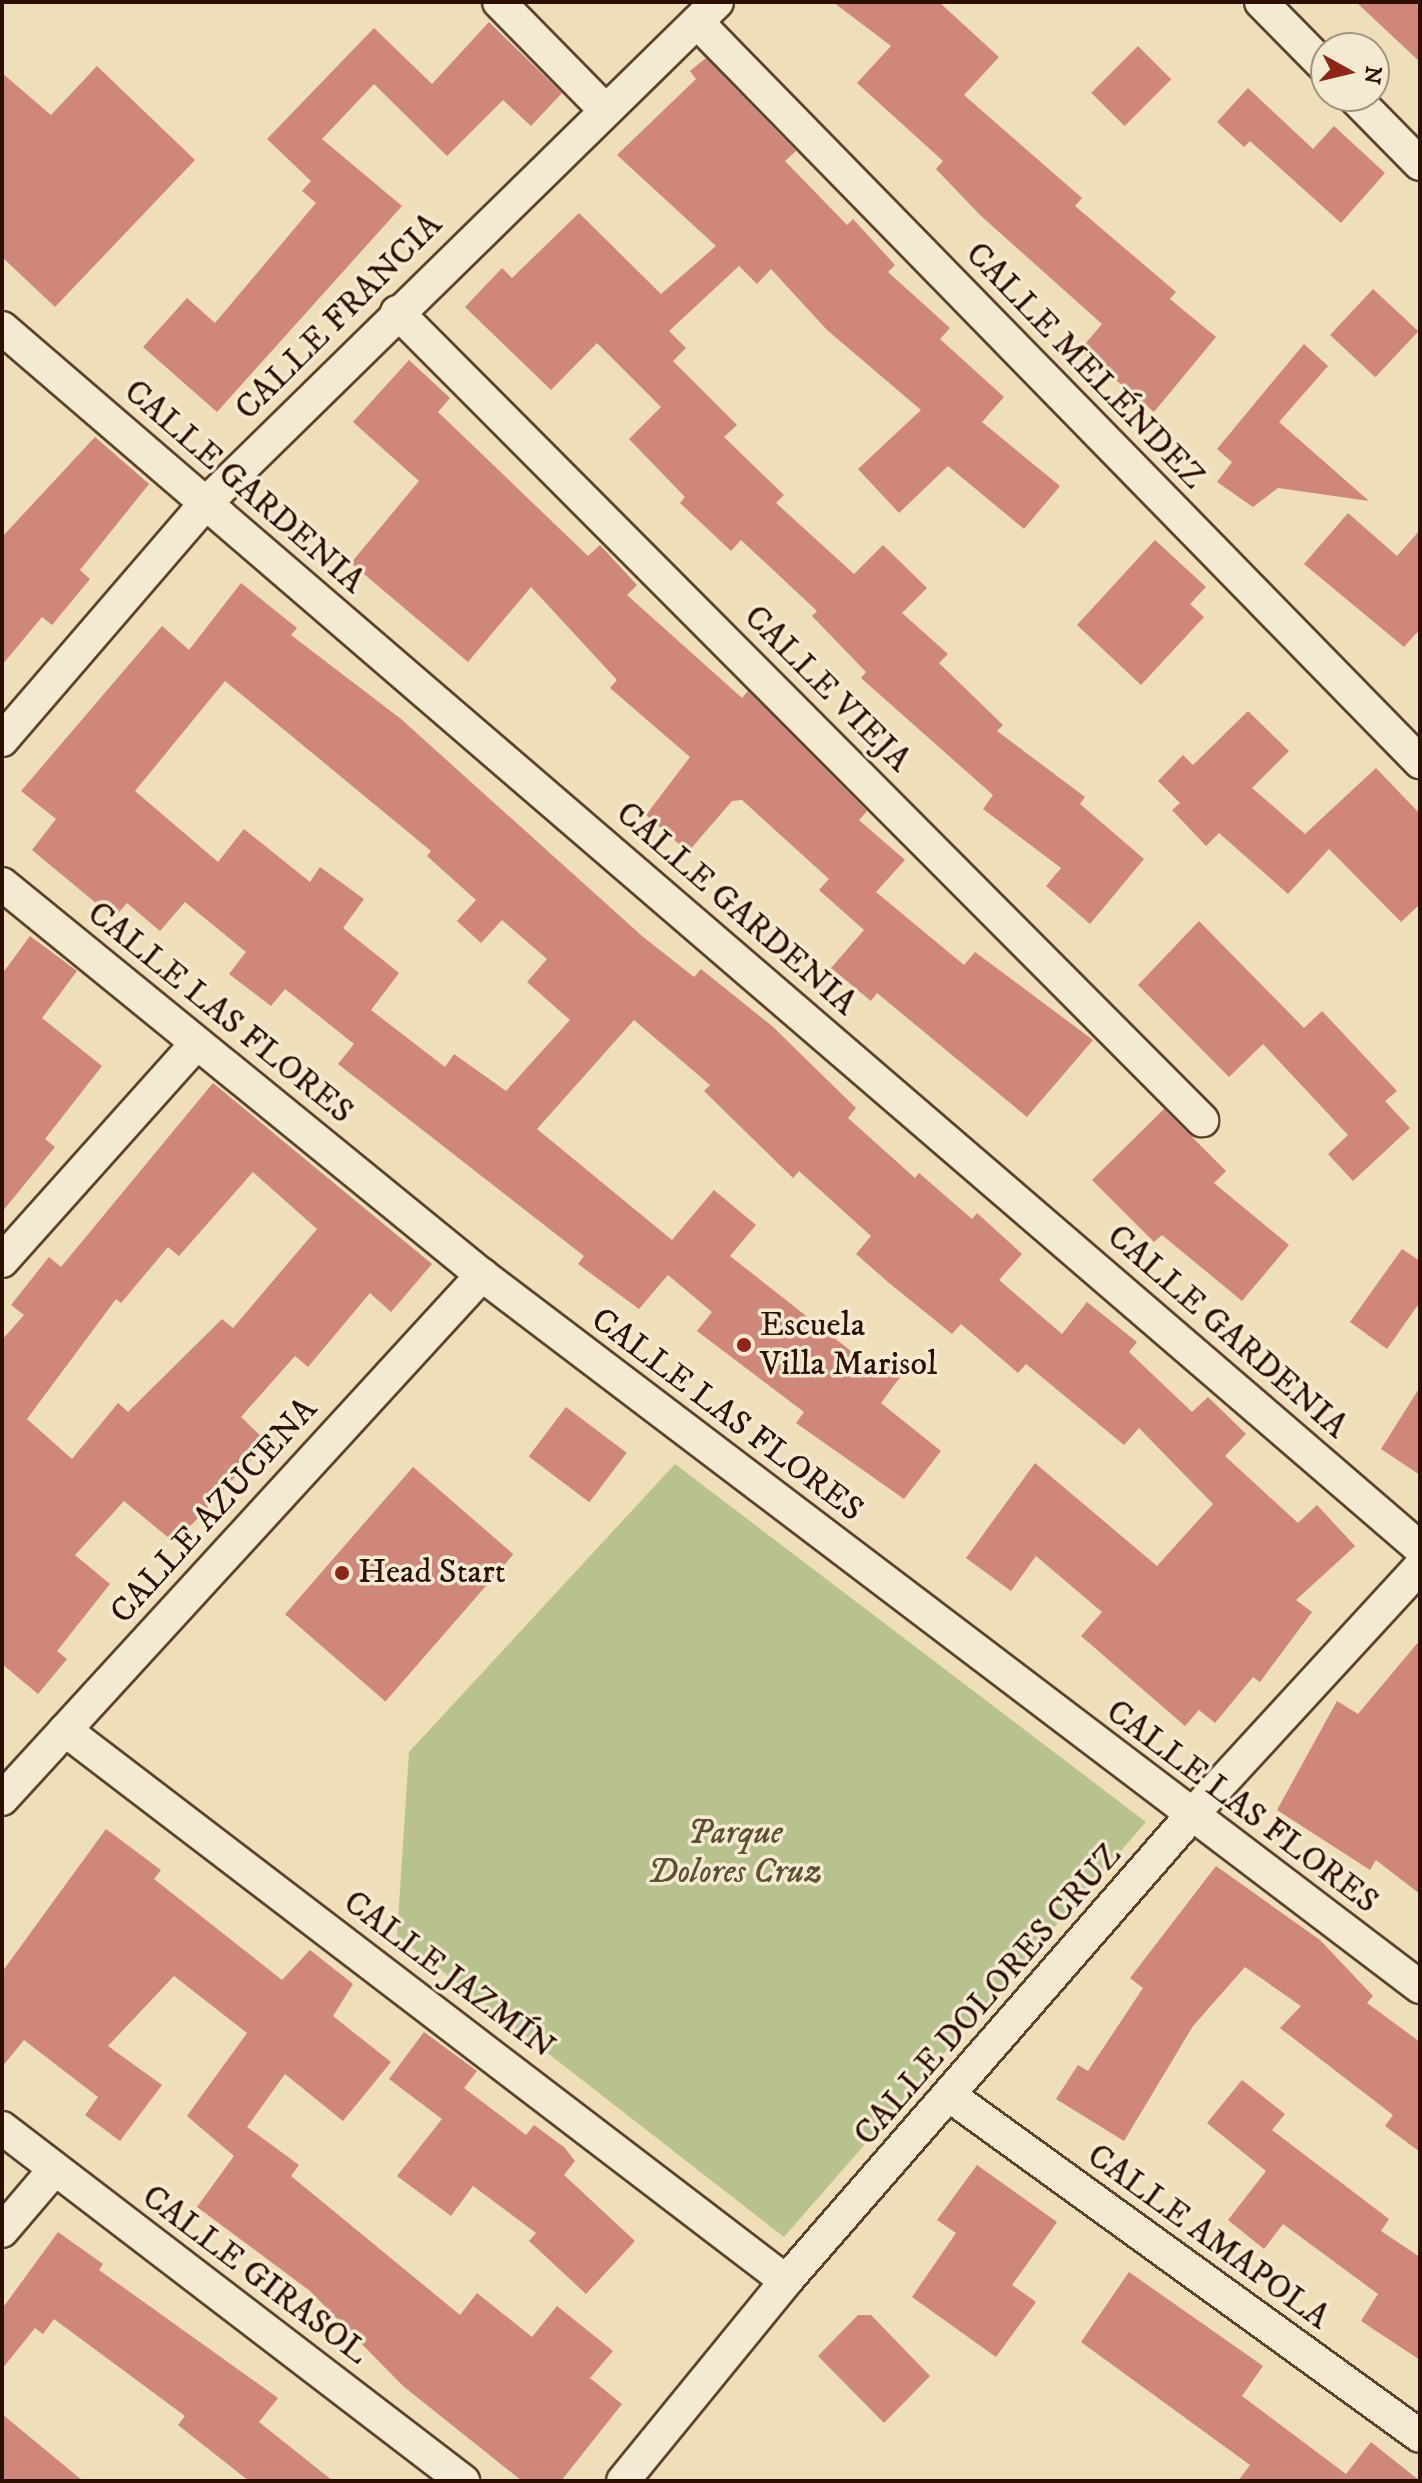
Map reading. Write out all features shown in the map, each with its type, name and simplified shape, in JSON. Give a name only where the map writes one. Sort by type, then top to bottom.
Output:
[{"type":"street","points":[[499,2],[604,109]]},
{"type":"street","points":[[1261,2],[1310,52]]},
{"type":"street","name":"CALLE FRANCIA","points":[[2,740],[205,504],[604,109],[707,12]]},
{"type":"street","name":"CALLE MELÉNDEZ","points":[[707,12],[1420,762]]},
{"type":"street","points":[[1369,112],[1420,164]]},
{"type":"street","name":"CALLE VIEJA","points":[[397,312],[1202,1120]]},
{"type":"street","name":"CALLE GARDENIA","points":[[2,328],[1420,1548]]},
{"type":"street","name":"CALLE LAS FLORES","points":[[2,884],[482,1275],[1190,1817],[1420,1987]]},
{"type":"street","points":[[2,1261],[196,1044]]},
{"type":"street","name":"CALLE AZUCENA","points":[[2,1799],[482,1275]]},
{"type":"street","name":"CALLE DOLORES CRUZ","points":[[623,2481],[786,2281],[953,2098],[1190,1817],[1420,1567]]},
{"type":"street","name":"CALLE JAZMÍN","points":[[65,1730],[786,2281]]},
{"type":"street","name":"CALLE AMAPOLA","points":[[953,2098],[1420,2436]]},
{"type":"street","name":"CALLE GIRASOL","points":[[2,2128],[463,2481]]},
{"type":"street","points":[[2,2231],[54,2170]]},
{"type":"green space","name":"Parque Dolores Cruz","points":[[675,1464],[1146,1822],[784,2237],[397,1936],[409,1752]]},
{"type":"building","points":[[833,2],[939,2],[999,57],[964,95],[1082,198],[1075,206],[1176,292],[1170,299],[1216,337],[1154,412],[1080,350],[1102,324],[980,215],[936,169],[943,161],[857,83],[891,46]]},
{"type":"building","points":[[1356,2],[1420,2],[1420,62],[1390,32]]},
{"type":"building","points":[[489,22],[562,93],[531,126],[503,100],[447,156],[374,84],[322,139],[402,206],[217,412],[143,347],[187,298],[215,323],[316,203],[302,191],[311,181],[267,139],[374,28],[432,84]]},
{"type":"building","points":[[1138,46],[1171,79],[1125,126],[1091,93]]},
{"type":"building","points":[[706,58],[796,151],[785,161],[847,225],[853,219],[895,265],[888,272],[950,328],[940,339],[1004,397],[982,422],[1060,486],[1024,529],[948,466],[899,513],[858,469],[921,410],[827,330],[771,269],[757,284],[739,266],[669,331],[686,348],[673,361],[737,425],[724,437],[784,495],[776,503],[854,574],[883,545],[927,588],[902,613],[948,654],[939,663],[1003,725],[997,731],[1085,797],[1080,804],[1144,859],[1090,924],[1046,886],[1061,868],[983,809],[993,795],[861,678],[866,672],[812,616],[817,611],[741,540],[731,551],[680,503],[685,497],[629,439],[661,407],[597,343],[551,390],[465,307],[502,268],[512,278],[579,213],[661,294],[716,246],[617,155],[696,79],[690,71]]},
{"type":"building","points":[[97,66],[195,160],[55,307],[2,257],[2,73],[51,115]]},
{"type":"building","points":[[1248,88],[1313,149],[1334,126],[1385,173],[1341,223],[1250,141],[1244,147],[1217,122]]},
{"type":"building","points":[[1373,289],[1418,331],[1375,377],[1330,335]]},
{"type":"building","points":[[1304,344],[1328,366],[1279,422],[1369,501],[1278,488],[1253,507],[1217,482],[1232,462],[1217,449]]},
{"type":"building","points":[[409,360],[450,398],[438,412],[588,556],[600,545],[637,585],[627,595],[742,698],[748,691],[867,811],[859,820],[905,860],[876,892],[964,965],[975,952],[1093,1040],[1027,1117],[877,993],[871,1001],[831,968],[864,930],[819,890],[829,879],[742,800],[732,801],[688,852],[646,815],[690,757],[610,688],[617,680],[531,587],[468,662],[351,563],[419,481],[353,422]]},
{"type":"building","points":[[95,437],[149,484],[80,570],[90,579],[52,625],[42,617],[2,665],[2,537]]},
{"type":"building","points":[[1348,513],[1397,556],[1420,530],[1420,629],[1404,647],[1304,564]]},
{"type":"building","points":[[1155,540],[1206,587],[1190,604],[1204,617],[1141,685],[1077,625]]},
{"type":"building","points":[[241,583],[297,628],[291,635],[401,719],[642,936],[694,977],[701,969],[772,1026],[856,1108],[848,1118],[915,1178],[919,1173],[972,1219],[977,1213],[1022,1254],[999,1280],[1062,1334],[1087,1302],[1137,1342],[1129,1352],[1192,1412],[1208,1397],[1246,1434],[1225,1456],[1298,1523],[1317,1505],[1355,1546],[1296,1600],[1312,1612],[1260,1682],[1253,1677],[1215,1723],[1199,1710],[1185,1726],[1081,1636],[1102,1612],[1036,1556],[1011,1591],[966,1558],[1035,1463],[1157,1566],[1213,1504],[1139,1428],[1124,1445],[1026,1364],[1018,1373],[961,1324],[952,1334],[888,1282],[856,1254],[871,1236],[799,1171],[793,1178],[704,1091],[710,1085],[634,1020],[537,1129],[672,1240],[714,1190],[756,1225],[730,1256],[870,1366],[876,1358],[901,1376],[881,1403],[941,1451],[904,1499],[796,1423],[804,1412],[697,1331],[712,1312],[668,1275],[639,1309],[578,1264],[584,1256],[338,1064],[354,1044],[285,989],[271,1006],[229,974],[246,952],[185,902],[160,931],[127,903],[114,918],[32,850],[56,819],[21,791],[162,626],[189,650]],"holes":[[[225,681],[431,851],[427,856],[476,900],[457,921],[481,943],[502,920],[547,959],[527,982],[570,1020],[506,1091],[454,1054],[445,1067],[371,1010],[399,973],[343,928],[364,899],[320,867],[310,882],[244,829],[218,862],[135,791]]]},
{"type":"building","points":[[1248,711],[1289,751],[1252,788],[1305,834],[1376,768],[1420,814],[1420,904],[1401,922],[1329,849],[1288,894],[1219,833],[1206,846],[1172,810],[1180,803],[1158,781],[1183,755],[1193,765]]},
{"type":"building","points":[[1199,921],[1304,1028],[1322,1011],[1397,1091],[1385,1101],[1410,1128],[1353,1181],[1328,1154],[1348,1135],[1263,1044],[1229,1077],[1138,985]]},
{"type":"building","points":[[30,936],[77,971],[42,1018],[102,1066],[45,1139],[55,1147],[2,1212],[2,974]]},
{"type":"building","points":[[213,1083],[432,1264],[391,1312],[370,1293],[308,1367],[295,1356],[241,1417],[267,1442],[175,1543],[124,1501],[75,1555],[110,1584],[57,1651],[67,1659],[38,1694],[2,1664],[2,1340],[24,1315],[11,1305],[49,1257],[61,1267]],"holes":[[[253,1172],[317,1229],[233,1328],[222,1319],[128,1412],[118,1403],[72,1459],[27,1419],[116,1299],[121,1303],[168,1247],[179,1256]]]},
{"type":"building","points":[[1164,1109],[1226,1171],[1214,1183],[1289,1245],[1242,1301],[1162,1235],[1154,1242],[1092,1180]]},
{"type":"building","points":[[1402,1249],[1420,1261],[1420,1302],[1387,1349],[1350,1322]]},
{"type":"building","points":[[1420,1387],[1420,1475],[1381,1449]]},
{"type":"building","points":[[566,1407],[627,1453],[589,1502],[529,1457]]},
{"type":"building","points":[[413,1467],[513,1554],[385,1701],[285,1614]]},
{"type":"building","points":[[1420,1640],[1420,1894],[1376,1860],[1370,1870],[1277,1810],[1337,1701],[1358,1714]]},
{"type":"building","points":[[106,1829],[161,1870],[154,1879],[282,1980],[310,1950],[353,1984],[333,2016],[391,2062],[343,2121],[285,2074],[247,2127],[299,2165],[291,2176],[460,2315],[477,2293],[532,2337],[557,2306],[613,2351],[590,2378],[622,2404],[561,2481],[522,2481],[403,2386],[310,2291],[197,2207],[234,2156],[187,2116],[247,2033],[174,1976],[108,2046],[162,2085],[120,2141],[85,2115],[98,2097],[24,2040],[2,2067],[2,1972]]},
{"type":"building","points":[[1216,1866],[1320,1940],[1373,1996],[1367,2003],[1420,2042],[1420,2152],[1385,2126],[1393,2115],[1280,2028],[1301,2006],[1245,1967],[1193,2026],[1124,2141],[1056,2099],[1078,2065],[1088,2071],[1143,1988],[1130,1978]]},
{"type":"building","points":[[424,2032],[477,2071],[464,2088],[526,2135],[534,2125],[564,2147],[575,2161],[564,2175],[635,2241],[586,2294],[529,2241],[536,2233],[473,2186],[451,2216],[397,2176],[442,2119],[389,2079]]},
{"type":"building","points":[[1242,2080],[1285,2114],[1272,2130],[1389,2219],[1381,2231],[1420,2257],[1420,2360],[1361,2321],[1378,2294],[1283,2224],[1264,2249],[1228,2220],[1266,2171],[1207,2123]]},
{"type":"building","points":[[977,2165],[1057,2222],[1012,2285],[1036,2302],[996,2357],[912,2297],[956,2233],[937,2220]]},
{"type":"building","points":[[58,2232],[103,2264],[99,2270],[278,2398],[259,2422],[333,2481],[249,2481],[178,2425],[185,2416],[54,2319],[43,2334],[35,2328],[2,2369],[2,2309]]},
{"type":"building","points":[[1129,2272],[1263,2366],[1242,2396],[1346,2474],[1371,2442],[1420,2481],[1238,2481],[1250,2465],[1081,2342]]},
{"type":"building","points":[[858,2315],[871,2315],[930,2376],[884,2423],[818,2356]]},
{"type":"building","points":[[2,2414],[83,2481],[2,2481]]},
{"type":"place","name":"Escuela Villa Marisol","points":[[744,1345]]},
{"type":"place","name":"Head Start","points":[[342,1573]]}]
